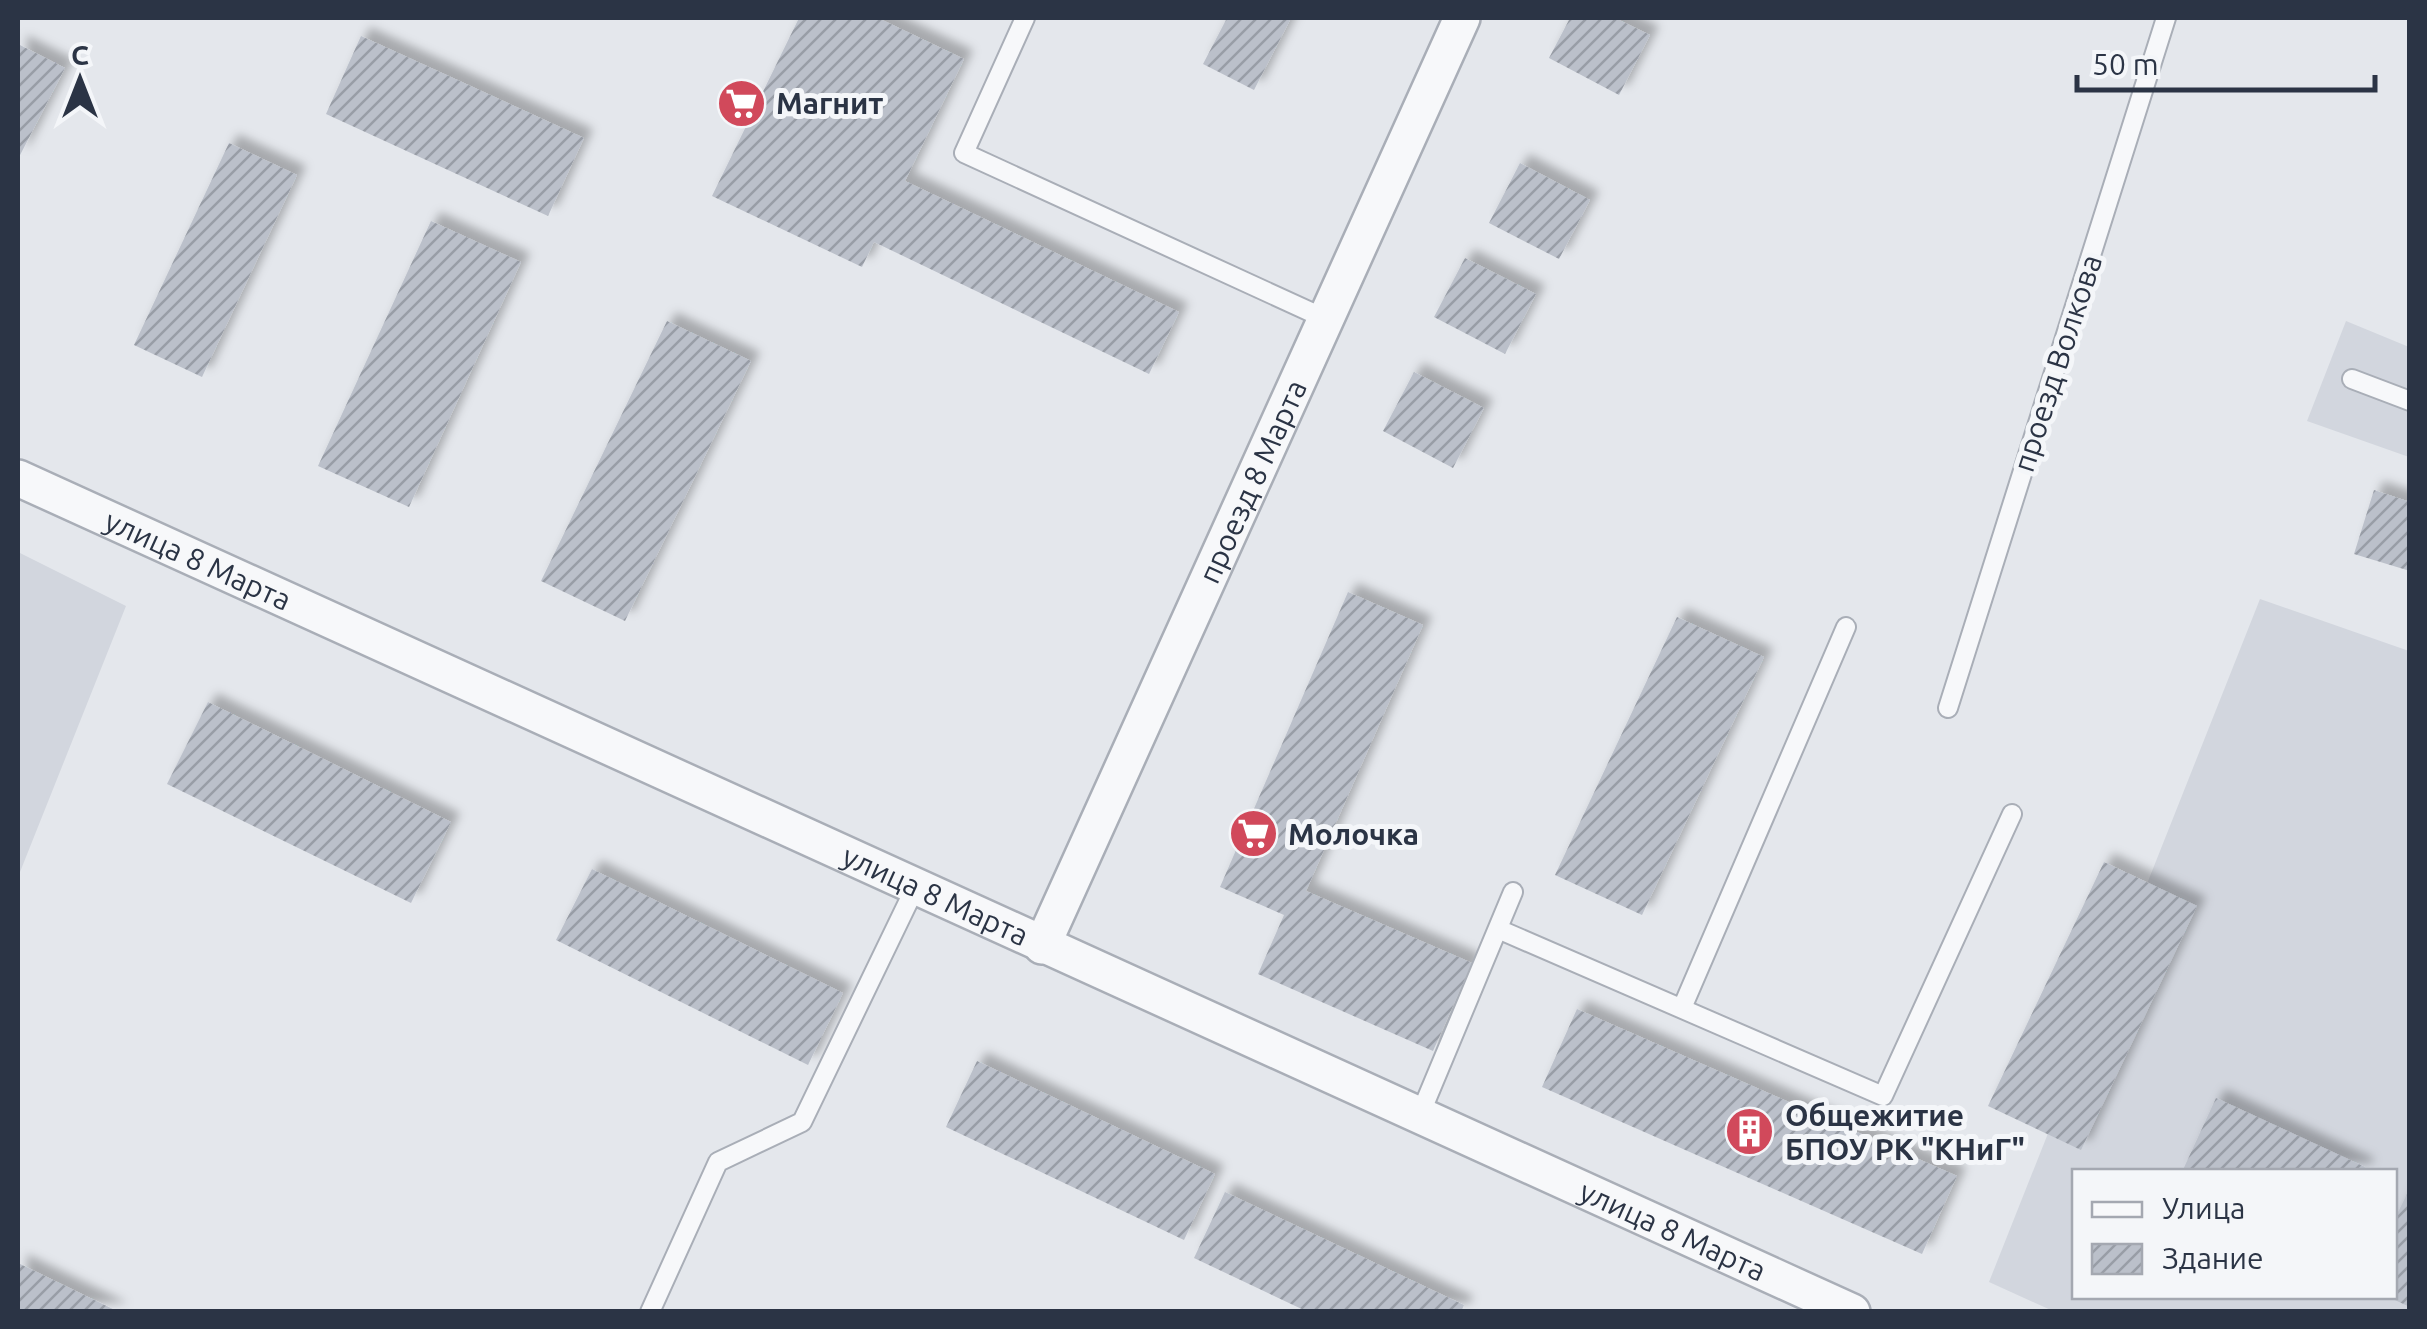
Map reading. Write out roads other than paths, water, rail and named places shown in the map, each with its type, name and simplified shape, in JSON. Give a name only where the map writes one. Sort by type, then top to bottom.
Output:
[{"type":"street","name":"проезд 8 Марта","points":[[1042,946],[1462,18]]},
{"type":"street","name":"улица 8 Марта","points":[[18,478],[1852,1312]]},
{"type":"lane","points":[[1025,18],[964,153],[1326,319]]},
{"type":"lane","name":"проезд Волкова","points":[[1948,708],[2166,18]]},
{"type":"lane","points":[[2352,379],[2410,402]]},
{"type":"lane","points":[[1682,1008],[1846,627]]},
{"type":"lane","points":[[1498,928],[1883,1096],[2012,814]]},
{"type":"lane","points":[[650,1312],[718,1162],[802,1122],[915,888]]},
{"type":"lane","points":[[1419,1117],[1513,892]]},
{"type":"place","name":"Магнит","points":[[741,103]]},
{"type":"place","name":"Молочка","points":[[1253,834]]},
{"type":"place","name":"Общежитие БПОУ РК \"КНиГ\"","points":[[1750,1132]]}]
